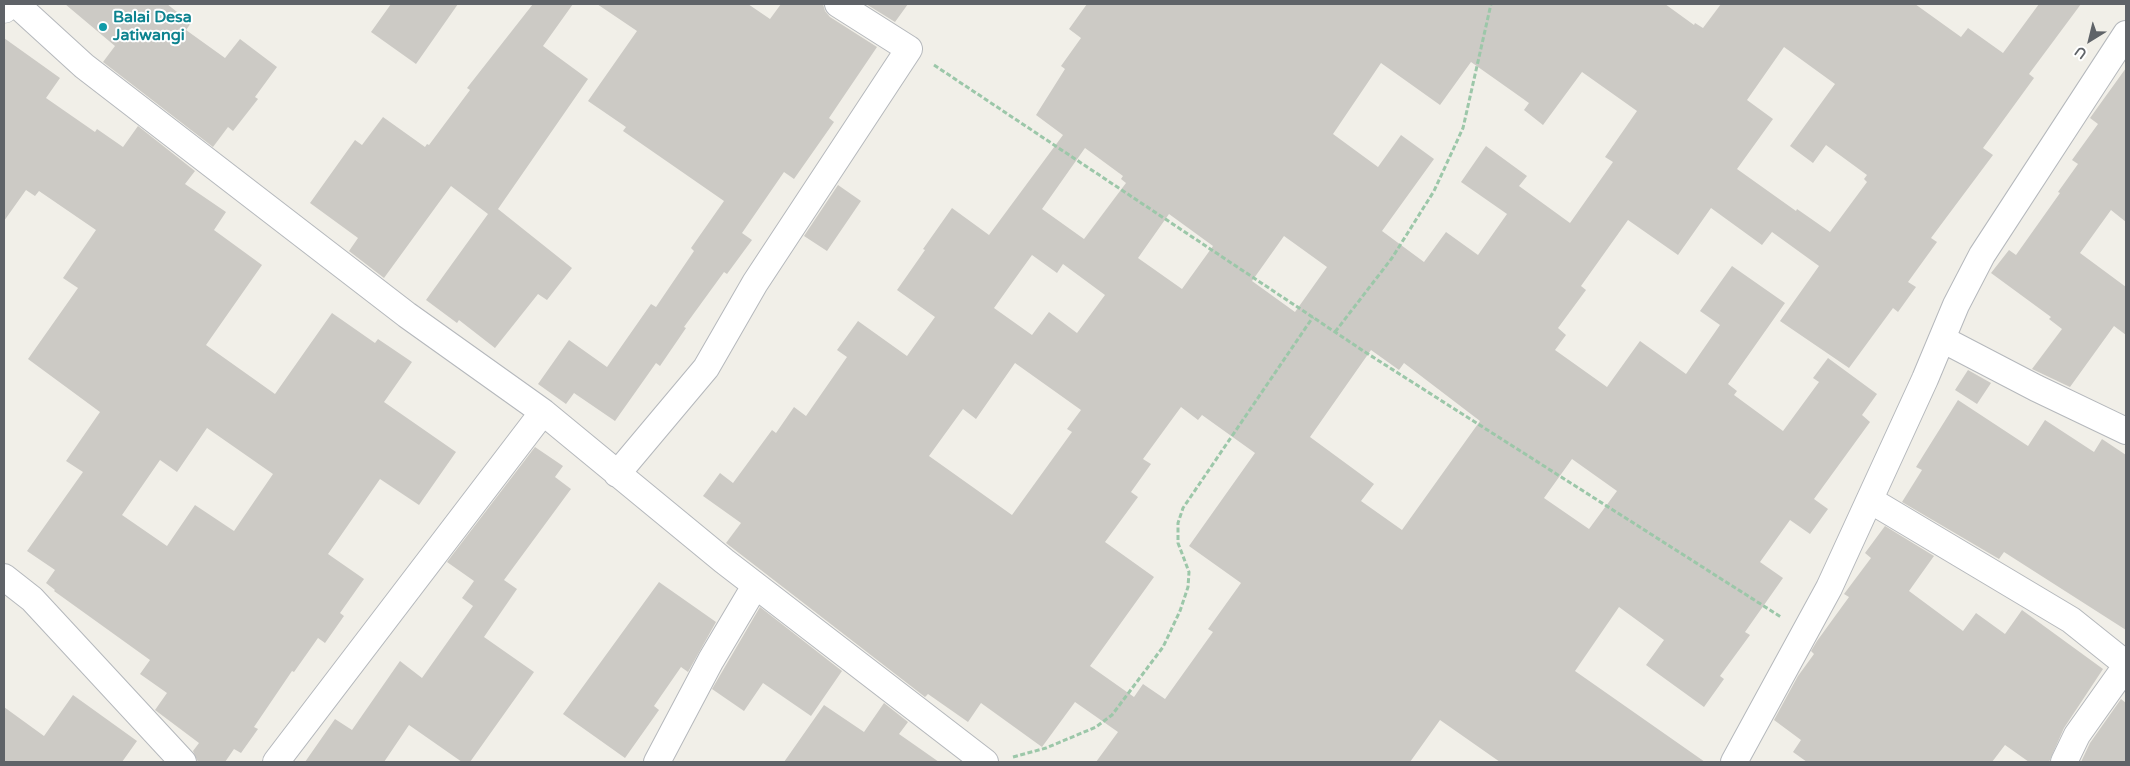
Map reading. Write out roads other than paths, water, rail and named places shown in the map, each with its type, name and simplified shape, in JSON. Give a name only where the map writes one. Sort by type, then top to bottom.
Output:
[{"type":"street","points":[[4,9],[7,4]]},
{"type":"street","points":[[16,4],[92,72],[407,315],[543,412],[755,586],[985,762]]},
{"type":"street","points":[[618,474],[706,368],[756,283],[909,49],[838,4]]},
{"type":"street","points":[[1734,762],[1805,632],[1870,500],[1956,305],[1982,256],[2126,34]]},
{"type":"street","points":[[1942,339],[2036,388],[2126,430]]},
{"type":"street","points":[[276,762],[543,412]]},
{"type":"street","points":[[1870,500],[2071,620],[2126,665],[2077,736],[2064,762]]},
{"type":"street","points":[[4,577],[32,599],[183,762]]},
{"type":"street","points":[[657,762],[711,660],[755,586]]},
{"type":"place","name":"Balai Desa Jatiwangi","points":[[103,27]]}]
